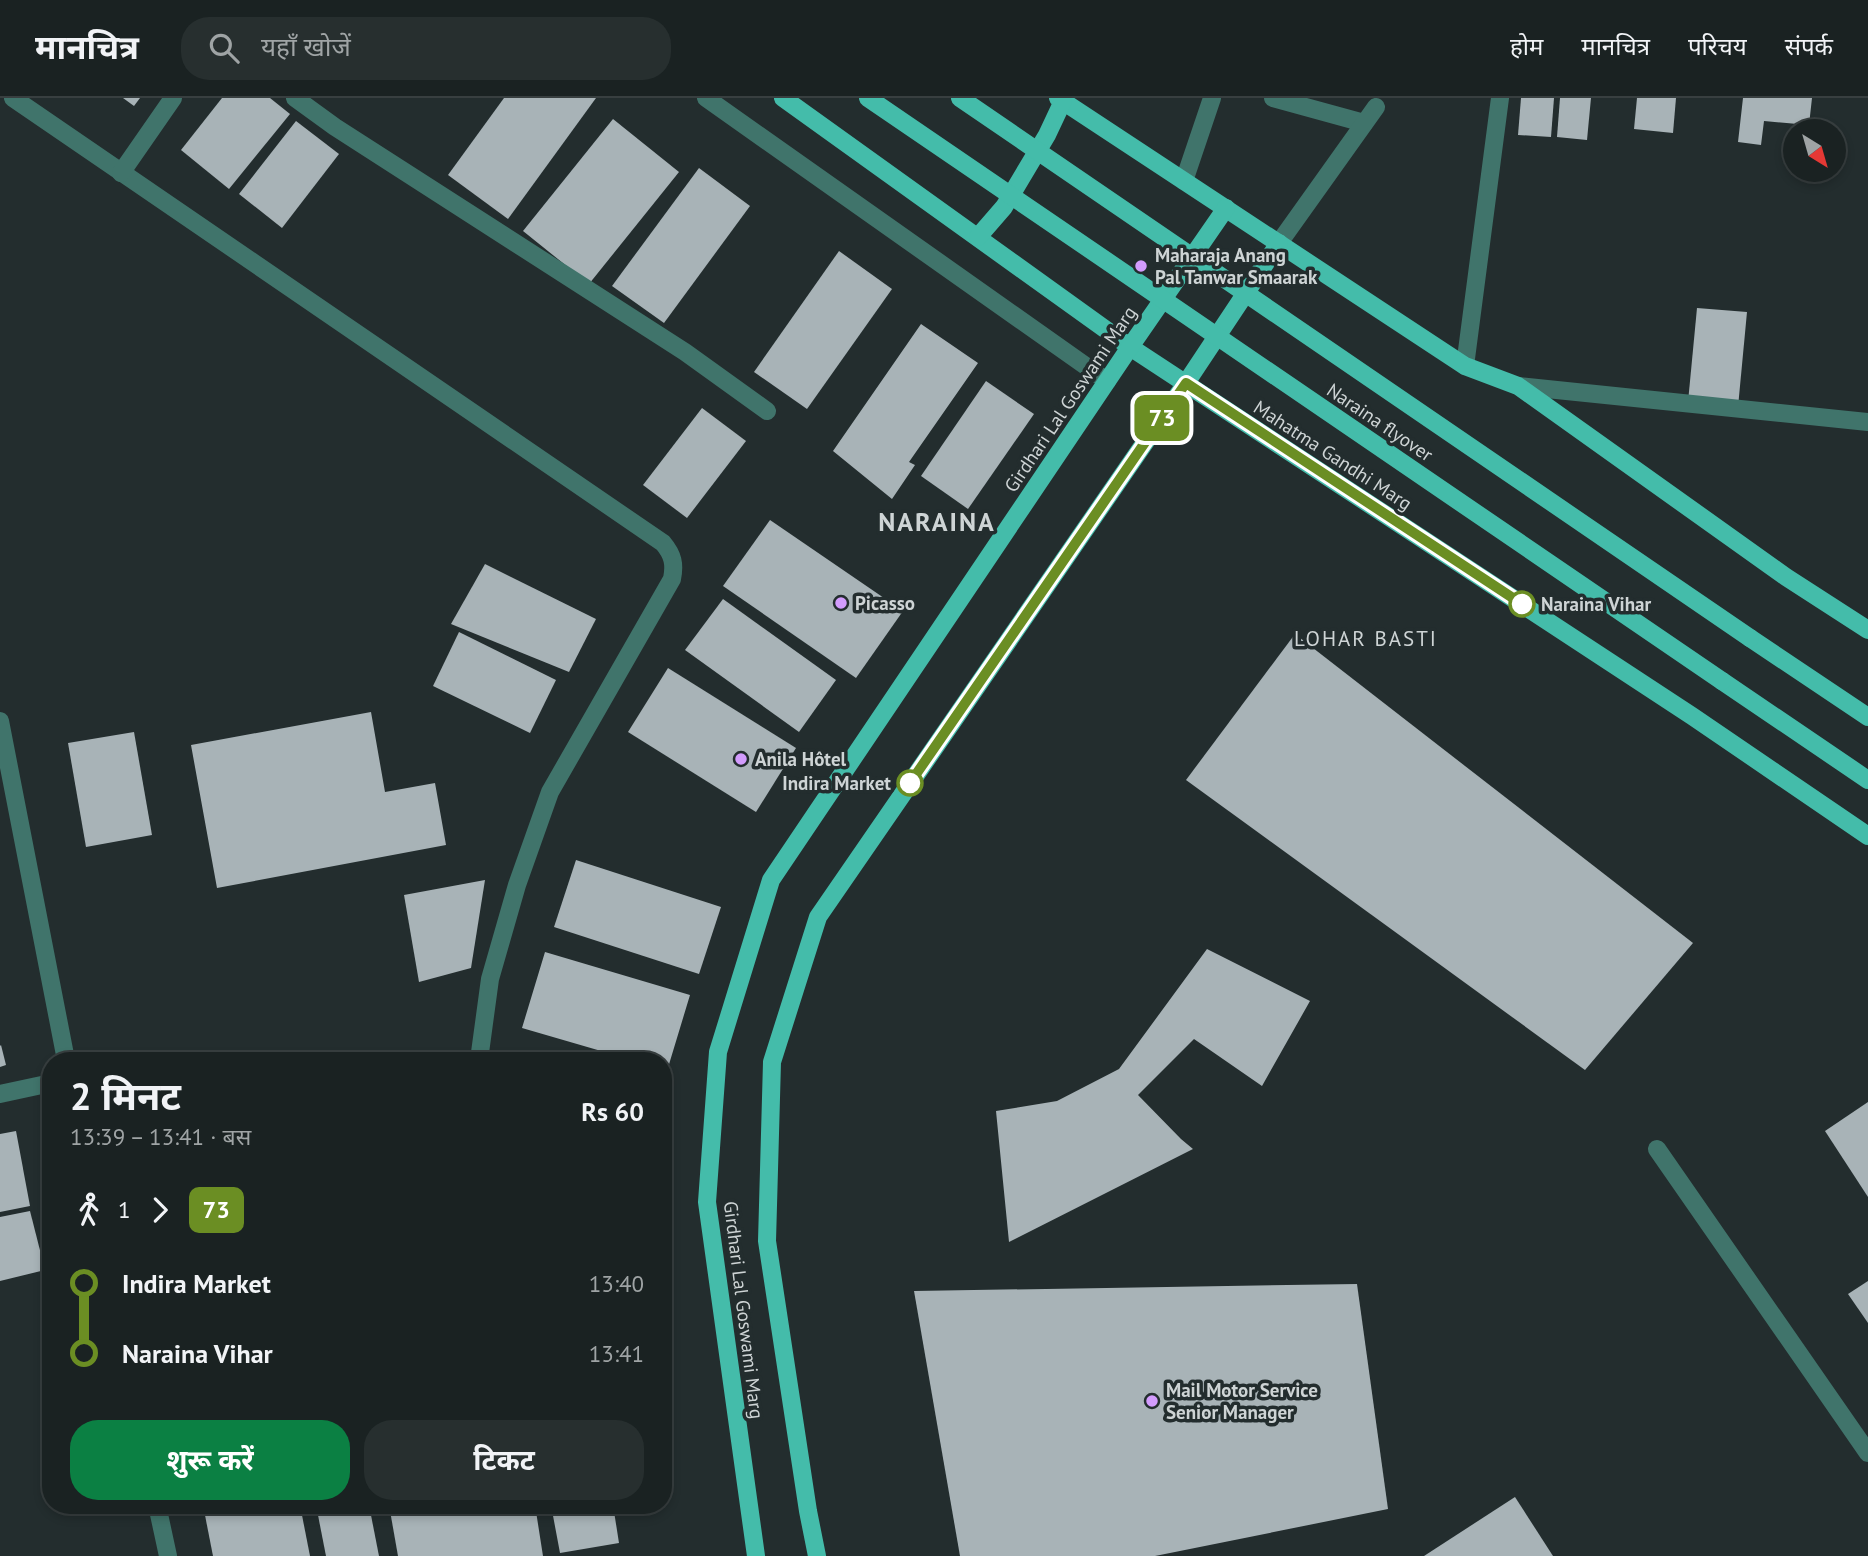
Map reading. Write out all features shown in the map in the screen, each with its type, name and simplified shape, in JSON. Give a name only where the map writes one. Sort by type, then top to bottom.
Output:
[{"type":"main road","name":"Mahatma Gandhi Marg","points":[[783,98],[1130,347],[1681,708],[1868,836]]},
{"type":"main road","name":"Naraina flyover","points":[[868,98],[1868,780]]},
{"type":"main road","name":"Naraina flyover","points":[[960,98],[1868,717]]},
{"type":"main road","points":[[978,237],[1004,207],[1047,135],[1062,99],[1465,366],[1518,386],[1786,577],[1868,629]]},
{"type":"main road","name":"Girdhari Lal Goswami Marg","points":[[756,1556],[707,1202],[718,1052],[771,880],[1107,380],[1226,208]]},
{"type":"main road","name":"Girdhari Lal Goswami Marg","points":[[817,1556],[767,1241],[772,1062],[813,930],[818,917],[1186,383],[1279,243]]},
{"type":"street","points":[[13,98],[663,543],[671,552],[674,565],[672,579],[550,792],[517,885],[490,979],[480,1052]]},
{"type":"street","points":[[121,173],[173,98]]},
{"type":"street","points":[[295,98],[335,127],[685,352],[767,411]]},
{"type":"street","points":[[706,98],[1107,380]]},
{"type":"street","points":[[1184,181],[1212,98]]},
{"type":"street","points":[[1273,98],[1364,123]]},
{"type":"street","points":[[1465,366],[1500,98]]},
{"type":"street","points":[[1279,243],[1376,107]]},
{"type":"street","points":[[1518,386],[1868,422]]},
{"type":"street","points":[[0,721],[64,1052]]},
{"type":"street","points":[[0,1094],[42,1085]]},
{"type":"street","points":[[1657,1149],[1868,1453]]},
{"type":"street","points":[[159,1514],[168,1556]]},
{"type":"building","points":[[123,98],[140,98],[134,106]]},
{"type":"building","points":[[222,98],[270,98],[290,114],[229,189],[181,150]]},
{"type":"building","points":[[504,98],[596,98],[508,219],[448,175]]},
{"type":"building","points":[[1521,98],[1554,98],[1551,137],[1518,135]]},
{"type":"building","points":[[1560,98],[1591,98],[1587,140],[1557,137]]},
{"type":"building","points":[[1637,98],[1676,98],[1673,133],[1634,129]]},
{"type":"building","points":[[1743,98],[1812,98],[1810,119],[1783,119],[1783,123],[1764,121],[1761,145],[1738,142]]},
{"type":"building","points":[[613,119],[679,172],[589,284],[523,231]]},
{"type":"building","points":[[296,121],[339,154],[282,228],[239,194]]},
{"type":"building","points":[[699,168],[750,206],[664,323],[612,286]]},
{"type":"building","points":[[839,251],[892,289],[807,409],[754,372]]},
{"type":"building","points":[[1697,308],[1747,312],[1738,407],[1688,402]]},
{"type":"building","points":[[921,324],[978,363],[909,462],[915,465],[892,499],[833,451]]},
{"type":"building","points":[[986,381],[1034,414],[968,509],[921,476]]},
{"type":"building","points":[[702,408],[746,441],[687,518],[643,485]]},
{"type":"building","points":[[770,520],[903,611],[856,678],[723,586]]},
{"type":"building","points":[[485,564],[596,619],[569,672],[451,624]]},
{"type":"building","points":[[723,599],[836,680],[799,732],[685,650]]},
{"type":"building","points":[[459,632],[556,680],[530,733],[433,686]]},
{"type":"building","points":[[1295,634],[1693,943],[1585,1070],[1186,780]]},
{"type":"building","points":[[668,668],[796,748],[756,812],[628,732]]},
{"type":"building","points":[[371,712],[385,792],[435,783],[446,845],[217,888],[191,745]]},
{"type":"building","points":[[134,732],[152,835],[86,847],[68,743]]},
{"type":"building","points":[[576,860],[721,907],[699,974],[554,927]]},
{"type":"building","points":[[485,880],[471,968],[419,982],[404,895]]},
{"type":"building","points":[[1207,949],[1310,1001],[1262,1086],[1194,1039],[1138,1095],[1193,1149],[1009,1242],[996,1111],[1057,1101],[1119,1069]]},
{"type":"building","points":[[545,952],[690,995],[672,1054],[672,1052],[604,1052],[522,1028]]},
{"type":"building","points":[[0,1046],[6,1065],[0,1067]]},
{"type":"building","points":[[1868,1102],[1868,1197],[1825,1131]]},
{"type":"building","points":[[16,1131],[30,1206],[0,1212],[0,1134]]},
{"type":"building","points":[[30,1211],[42,1258],[42,1271],[0,1281],[0,1217]]},
{"type":"building","points":[[1868,1281],[1868,1323],[1848,1294]]},
{"type":"building","points":[[1357,1284],[1388,1509],[1155,1556],[960,1556],[914,1291]]},
{"type":"building","points":[[1515,1497],[1553,1556],[1424,1556]]},
{"type":"building","points":[[205,1514],[302,1514],[310,1556],[213,1556]]},
{"type":"building","points":[[318,1514],[371,1514],[379,1556],[326,1556]]},
{"type":"building","points":[[391,1514],[536,1514],[543,1556],[398,1556]]},
{"type":"building","points":[[553,1514],[614,1514],[619,1543],[560,1553]]},
{"type":"bus line","name":"73","points":[[910,783],[1186,383],[1522,604]]},
{"type":"place","name":"Maharaja Anang Pal Tanwar Smaarak","points":[[1141,266]]},
{"type":"place","name":"Picasso","points":[[841,603]]},
{"type":"place","name":"Naraina Vihar","points":[[1522,604]]},
{"type":"place","name":"Anila Hôtel","points":[[741,759]]},
{"type":"place","name":"Indira Market","points":[[910,783]]},
{"type":"place","name":"Mail Motor Service Senior Manager","points":[[1152,1401]]},
{"type":"district","name":"NARAINA","points":[[937,522]]},
{"type":"district","name":"LOHAR BASTI","points":[[1366,639]]}]
